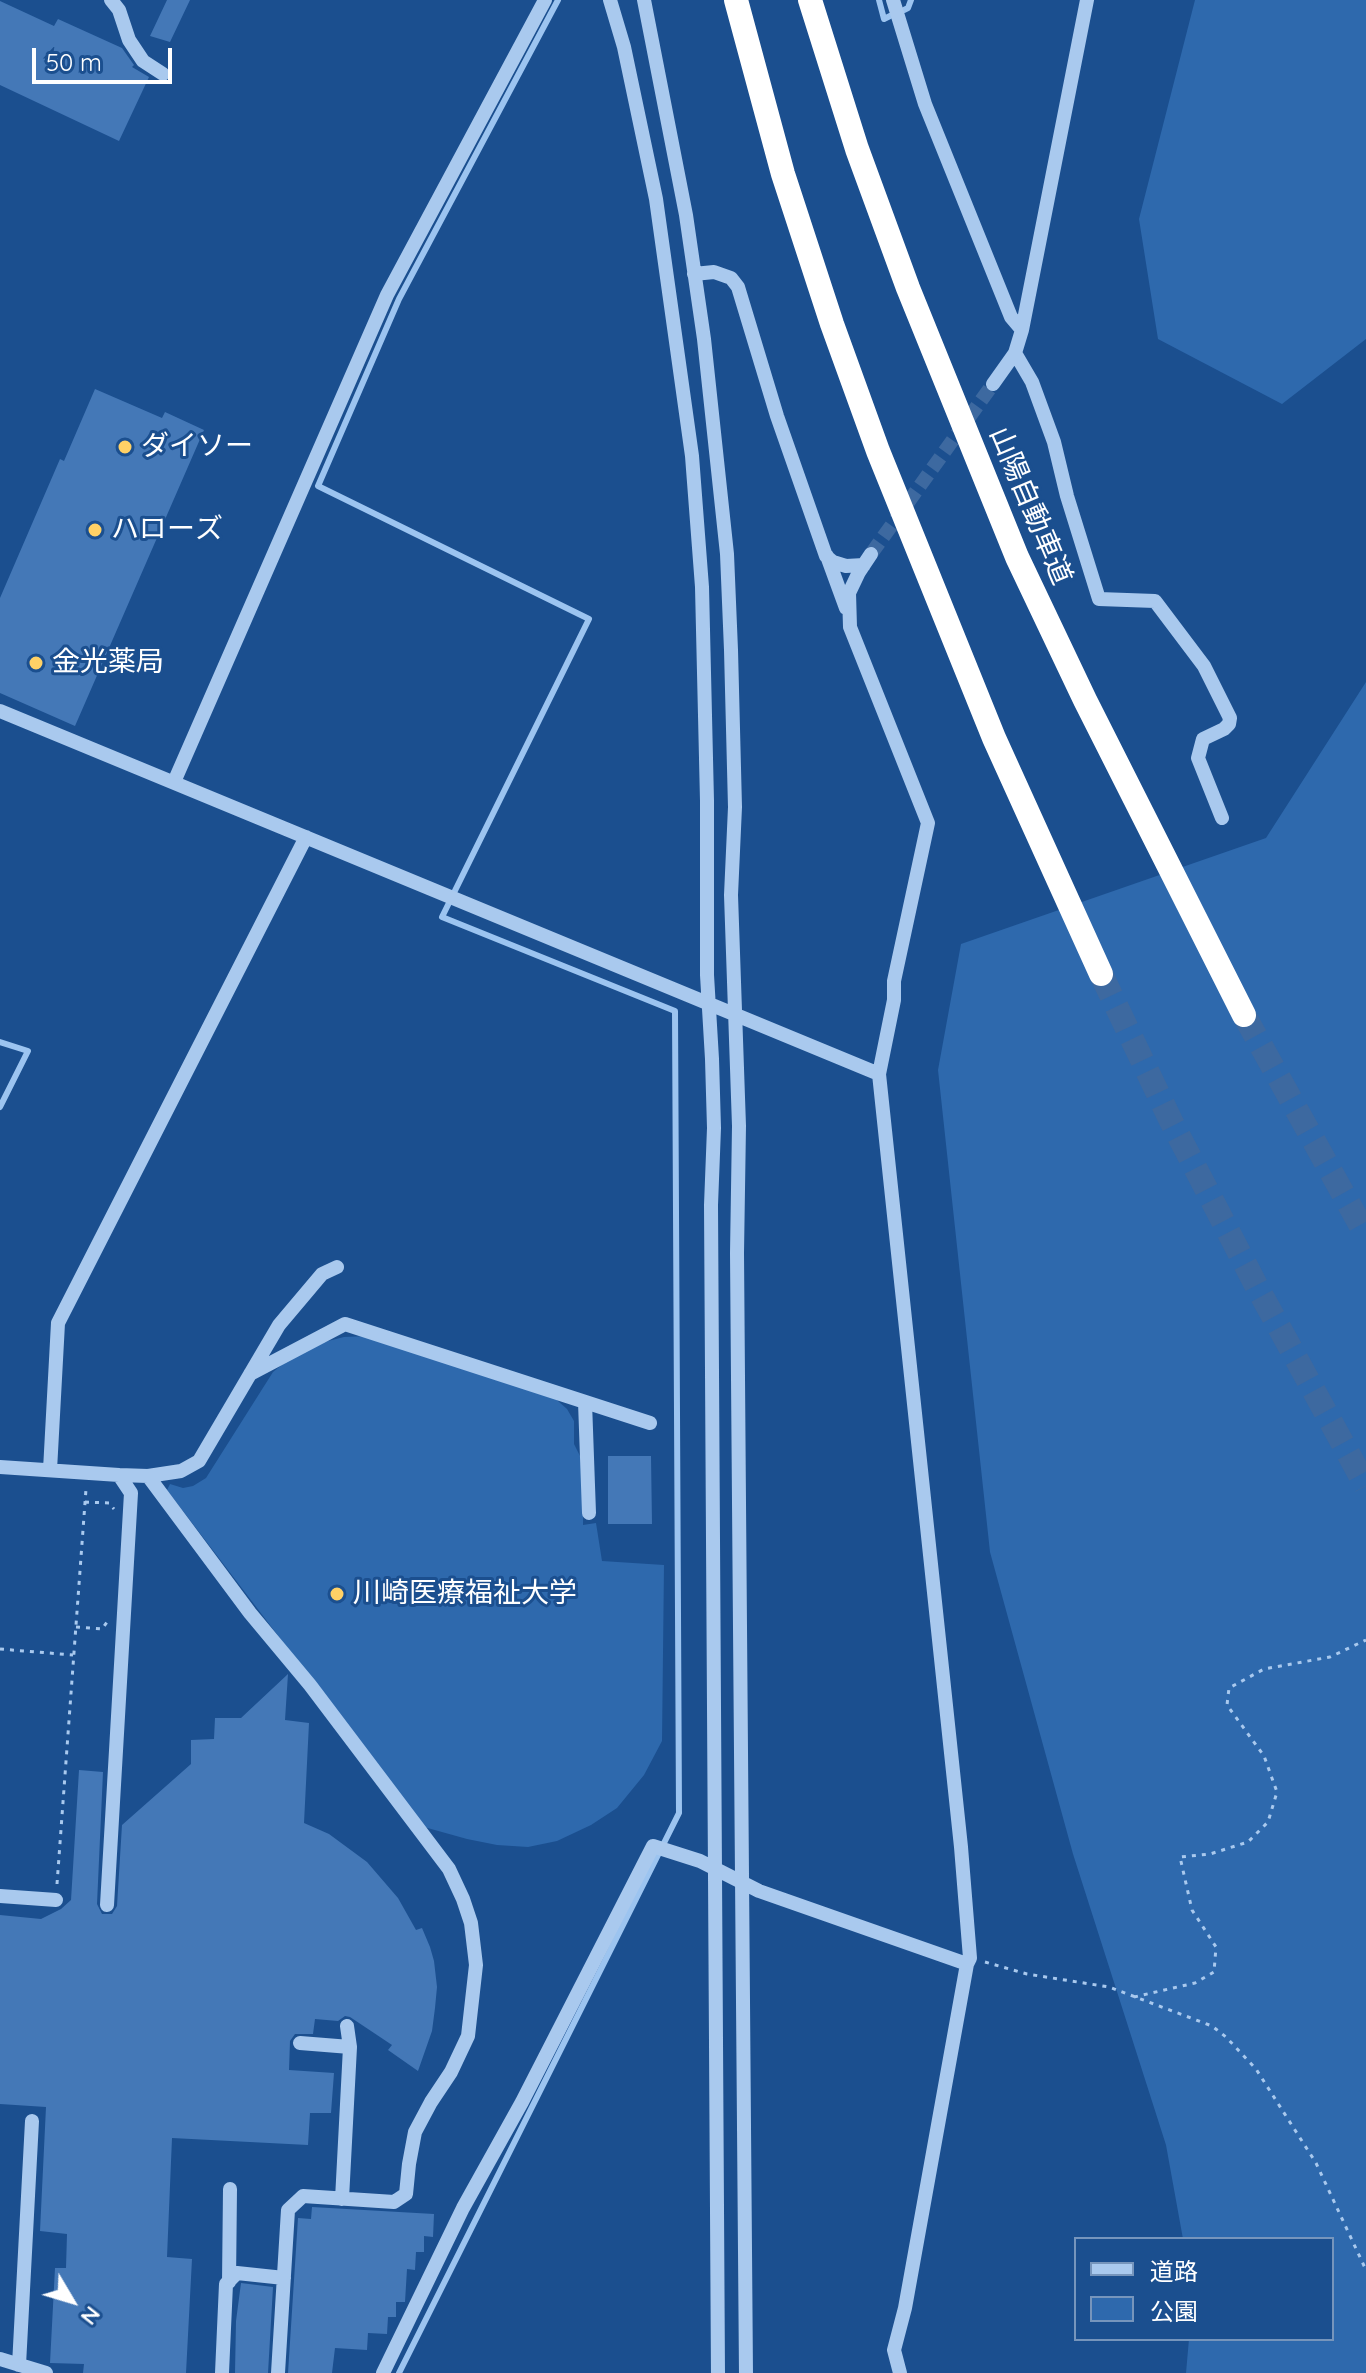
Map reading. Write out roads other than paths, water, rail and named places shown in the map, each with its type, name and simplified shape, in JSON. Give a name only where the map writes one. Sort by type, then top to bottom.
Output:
[{"type":"highway","points":[[736,0],[783,174],[878,451],[994,738],[1101,974]]},
{"type":"highway","name":"山陽自動車道","points":[[810,0],[857,149],[903,274],[1017,557],[1085,700],[1244,1015]]},
{"type":"street","points":[[111,0],[119,10],[129,40],[143,61],[163,74]]},
{"type":"street","points":[[174,782],[387,295],[545,0]]},
{"type":"street","points":[[610,0],[631,77],[656,199],[692,456],[705,650],[709,1004],[714,1128],[711,1221],[718,2373]]},
{"type":"street","points":[[644,0],[678,170],[694,274],[727,554],[735,807],[731,895],[739,1126],[737,1269],[746,2373]]},
{"type":"street","points":[[893,0],[925,104],[1011,317],[1022,330]]},
{"type":"street","points":[[993,384],[1015,353],[1022,330],[1087,0]]},
{"type":"street","points":[[694,274],[714,272],[731,278],[738,287],[777,416],[848,612]]},
{"type":"street","points":[[1015,353],[1032,382],[1054,442],[1099,599],[1155,601],[1204,666],[1230,718],[1224,729],[1203,739],[1198,758],[1222,818]]},
{"type":"street","points":[[826,556],[846,566],[868,559],[849,593],[850,627],[928,823],[894,981],[894,1000],[879,1074],[960,1831],[968,1961],[905,2308],[894,2350],[900,2373]]},
{"type":"street","points":[[0,711],[879,1074]]},
{"type":"street","points":[[50,1470],[58,1323],[306,837]]},
{"type":"street","points":[[0,1467],[148,1476],[181,1471],[199,1461],[279,1325],[322,1274],[337,1267]]},
{"type":"street","points":[[250,1374],[345,1324],[650,1423]]},
{"type":"street","points":[[585,1402],[589,1513]]},
{"type":"street","points":[[107,1905],[131,1493],[119,1475]]},
{"type":"street","points":[[148,1476],[449,1869],[471,1923],[476,1965],[468,2036],[451,2072],[415,2132],[406,2194],[394,2202],[303,2196],[288,2210],[278,2373]]},
{"type":"street","points":[[383,2373],[463,2208],[522,2102],[653,1846],[700,1861],[759,1891],[968,1961]]},
{"type":"street","points":[[0,1896],[56,1900]]},
{"type":"street","points":[[342,2199],[350,2047],[347,2026]]},
{"type":"street","points":[[300,2043],[350,2047]]},
{"type":"street","points":[[19,2365],[32,2121]]},
{"type":"street","points":[[229,2282],[230,2189]]},
{"type":"street","points":[[222,2373],[226,2284],[237,2273],[284,2278]]},
{"type":"street","points":[[0,2359],[46,2373]]},
{"type":"waterway","points":[[399,2373],[679,1813],[675,1011],[442,917],[589,619],[318,486],[399,299],[558,0]]},
{"type":"waterway","points":[[879,0],[884,19],[890,16]]},
{"type":"waterway","points":[[904,10],[911,0]]},
{"type":"waterway","points":[[0,1042],[28,1051],[0,1107]]},
{"type":"tunnel","points":[[871,554],[993,384]]},
{"type":"tunnel","points":[[1101,974],[1171,1121],[1366,1486]]},
{"type":"tunnel","points":[[1244,1015],[1366,1235]]},
{"type":"place","name":"ダイソー","points":[[125,447]]},
{"type":"place","name":"ハローズ","points":[[95,530]]},
{"type":"place","name":"金光薬局","points":[[36,663]]},
{"type":"place","name":"川崎医療福祉大学","points":[[337,1594]]}]
